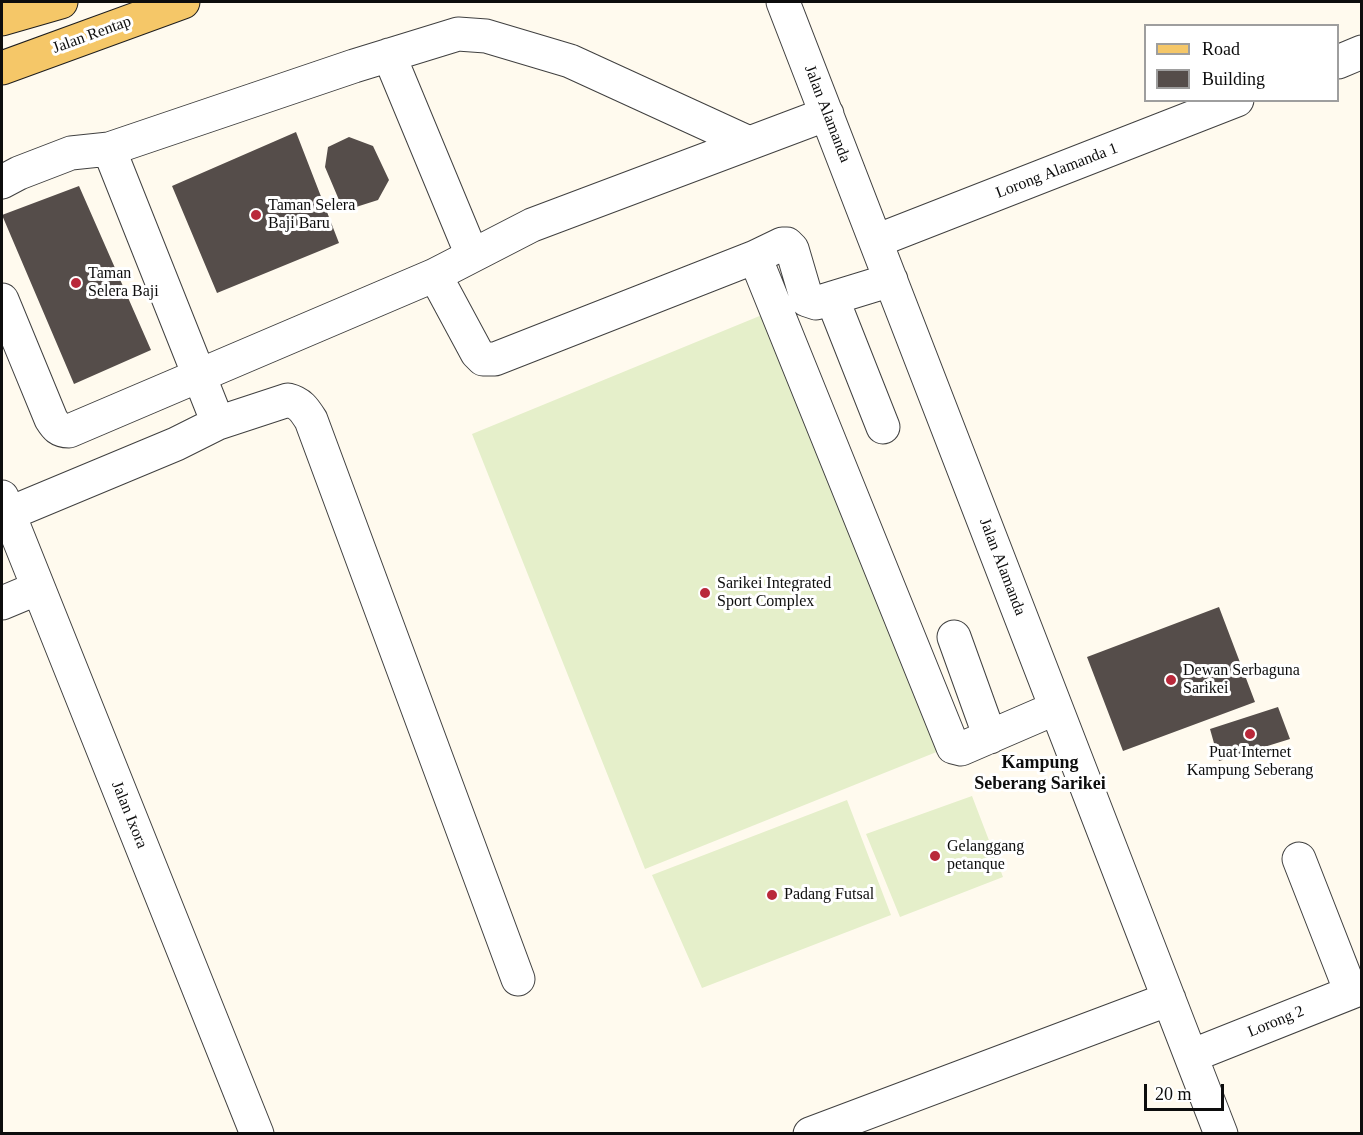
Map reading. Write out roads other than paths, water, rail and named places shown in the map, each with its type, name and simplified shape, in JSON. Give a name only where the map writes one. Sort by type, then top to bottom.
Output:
[{"type":"main road","points":[[2,19],[61,2]]},
{"type":"main road","name":"Jalan Rentap","points":[[2,68],[183,2]]},
{"type":"street","name":"Jalan Alamanda","points":[[783,2],[1221,1134]]},
{"type":"street","points":[[2,182],[71,153],[109,149],[458,34],[486,36],[570,61],[749,143]]},
{"type":"street","points":[[1339,62],[1362,52]]},
{"type":"street","points":[[389,55],[472,255]]},
{"type":"street","name":"Lorong Alamanda 1","points":[[876,241],[1233,102]]},
{"type":"street","points":[[2,300],[51,419],[61,431],[69,431],[435,275],[532,225],[563,212],[827,114]]},
{"type":"street","points":[[109,149],[218,423]]},
{"type":"street","points":[[435,275],[477,353],[483,359],[495,359],[782,244],[787,244],[792,249],[807,300],[816,303],[891,280]]},
{"type":"street","points":[[754,257],[953,747],[961,749],[1056,708]]},
{"type":"street","points":[[832,298],[883,427]]},
{"type":"street","points":[[5,505],[176,444],[218,423],[288,400],[296,402],[303,408],[311,420],[518,979]]},
{"type":"street","name":"Jalan Ixora","points":[[5,505],[257,1134]]},
{"type":"street","points":[[2,603],[38,588]]},
{"type":"street","points":[[954,638],[990,737]]},
{"type":"street","points":[[1299,859],[1356,990]]},
{"type":"street","name":"Lorong 2","points":[[1191,1056],[1356,990]]},
{"type":"street","points":[[810,1134],[1169,999]]},
{"type":"place","name":"Taman Selera Baji Baru","points":[[256,215]]},
{"type":"place","name":"Taman Selera Baji","points":[[76,283]]},
{"type":"place","name":"Sarikei Integrated Sport Complex","points":[[705,593]]},
{"type":"place","name":"Dewan Serbaguna Sarikei","points":[[1171,680]]},
{"type":"place","name":"Puat Internet Kampung Seberang","points":[[1250,734]]},
{"type":"place","name":"Gelanggang petanque","points":[[935,856]]},
{"type":"place","name":"Padang Futsal","points":[[772,895]]},
{"type":"district","name":"Kampung Seberang Sarikei","points":[[1040,774]]}]
